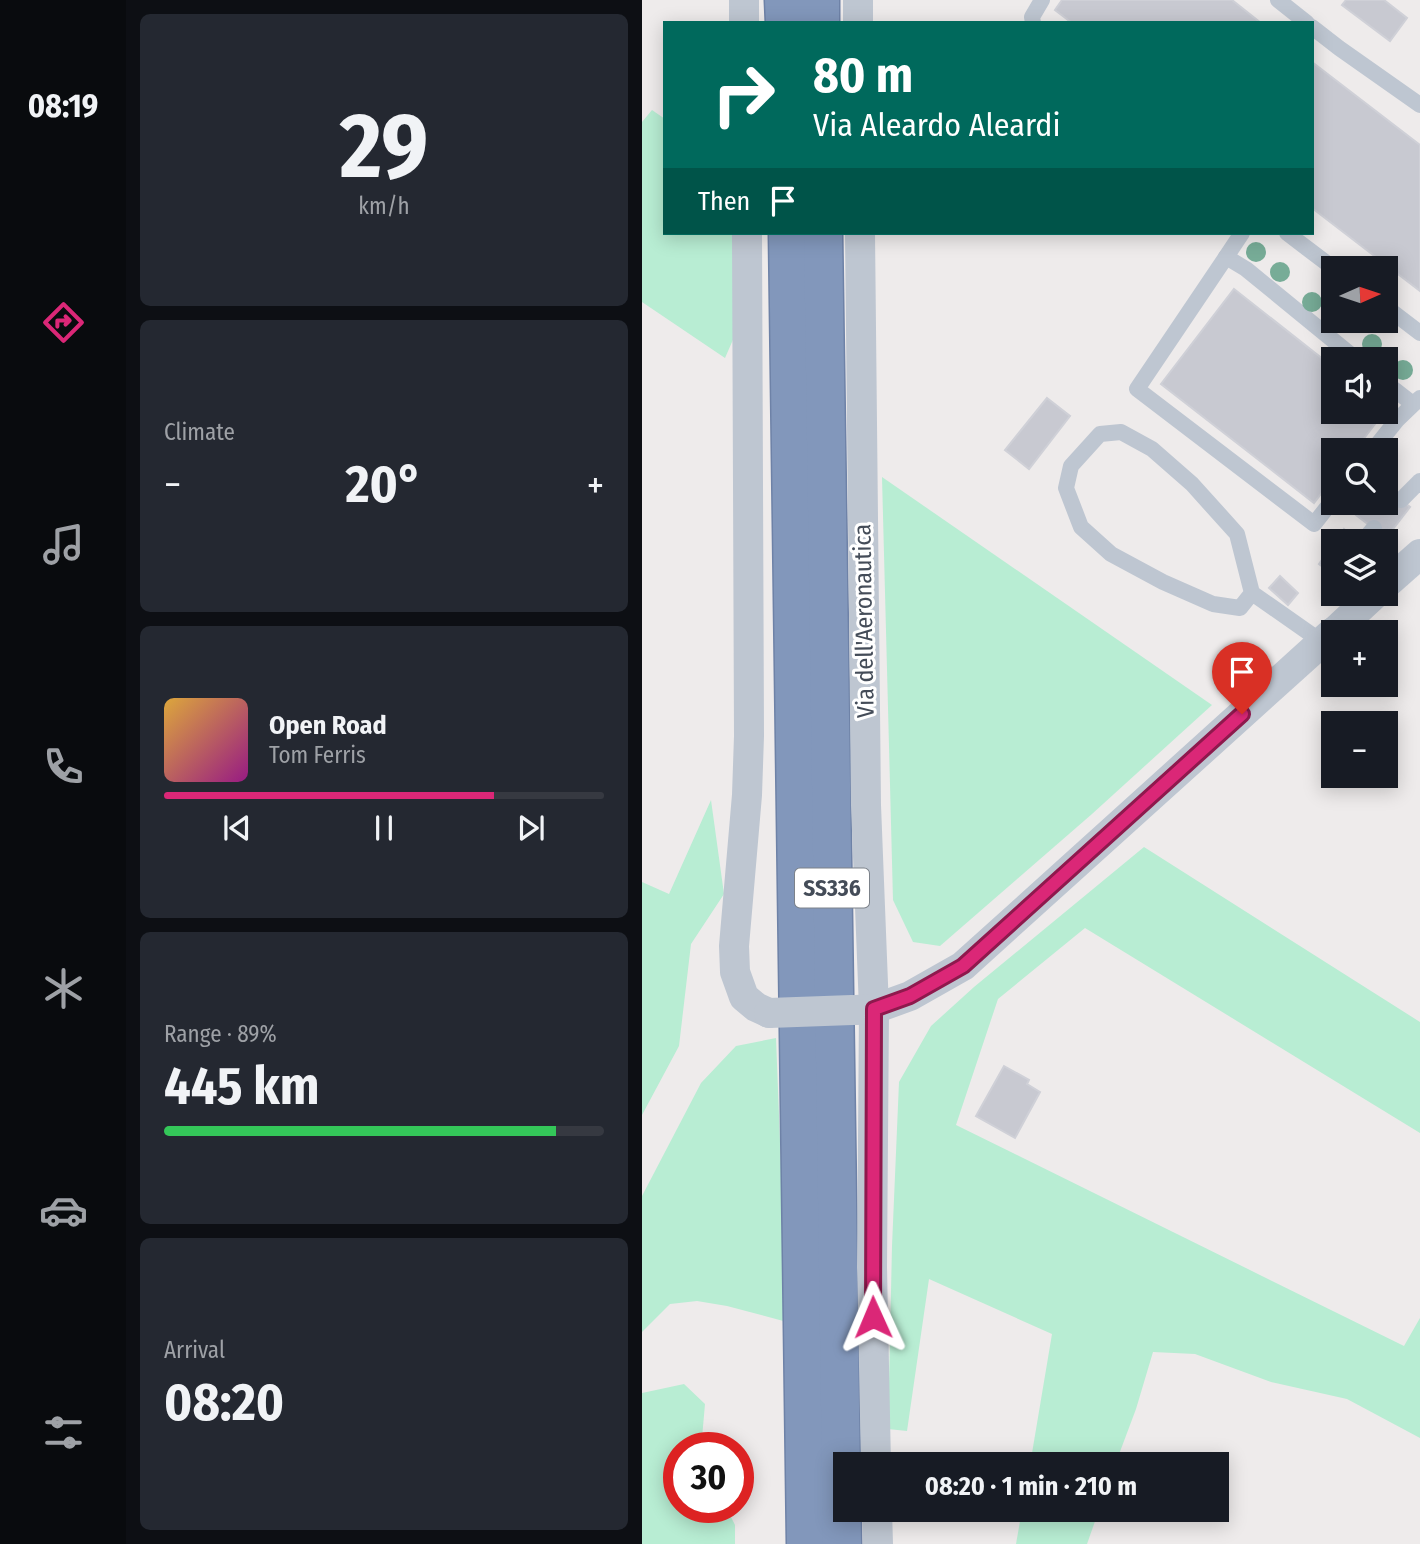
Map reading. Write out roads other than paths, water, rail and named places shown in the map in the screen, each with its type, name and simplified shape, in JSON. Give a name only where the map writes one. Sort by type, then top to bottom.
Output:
[{"type":"highway","points":[[784,0],[785,21]]},
{"type":"highway","points":[[819,0],[820,21]]},
{"type":"highway","name":"SS336","points":[[788,235],[806,1544]]},
{"type":"highway","name":"SS336","points":[[823,235],[842,1544]]},
{"type":"street","points":[[744,0],[744,21]]},
{"type":"street","points":[[858,0],[858,21]]},
{"type":"street","points":[[746,235],[749,736],[747,795],[734,946],[735,972],[744,997],[756,1007],[769,1013],[863,1010],[910,996],[963,966],[1321,643]]},
{"type":"street","name":"Via dell'Aeronautica","points":[[860,235],[866,805],[863,1010],[876,1452]]},
{"type":"street","points":[[1398,573],[1420,554]]},
{"type":"street","points":[[1346,620],[1362,606]]},
{"type":"street","points":[[877,1522],[878,1544]]},
{"type":"lane","points":[[1033,21],[1042,0]]},
{"type":"lane","points":[[1278,0],[1304,21]]},
{"type":"lane","points":[[1314,29],[1420,105]]},
{"type":"lane","points":[[1241,235],[1137,389],[1314,524],[1321,515]]},
{"type":"lane","points":[[1290,235],[1321,259]]},
{"type":"lane","points":[[1226,257],[1246,269],[1341,347]]},
{"type":"lane","points":[[1398,316],[1420,332]]},
{"type":"lane","points":[[1383,438],[1416,401],[1398,390]]},
{"type":"lane","points":[[1252,593],[1240,608],[1213,604],[1163,582],[1111,554],[1081,527],[1066,488],[1071,466],[1100,434],[1121,432],[1152,449],[1192,484],[1237,534],[1252,593],[1321,630]]},
{"type":"lane","points":[[1401,500],[1420,481]]}]
